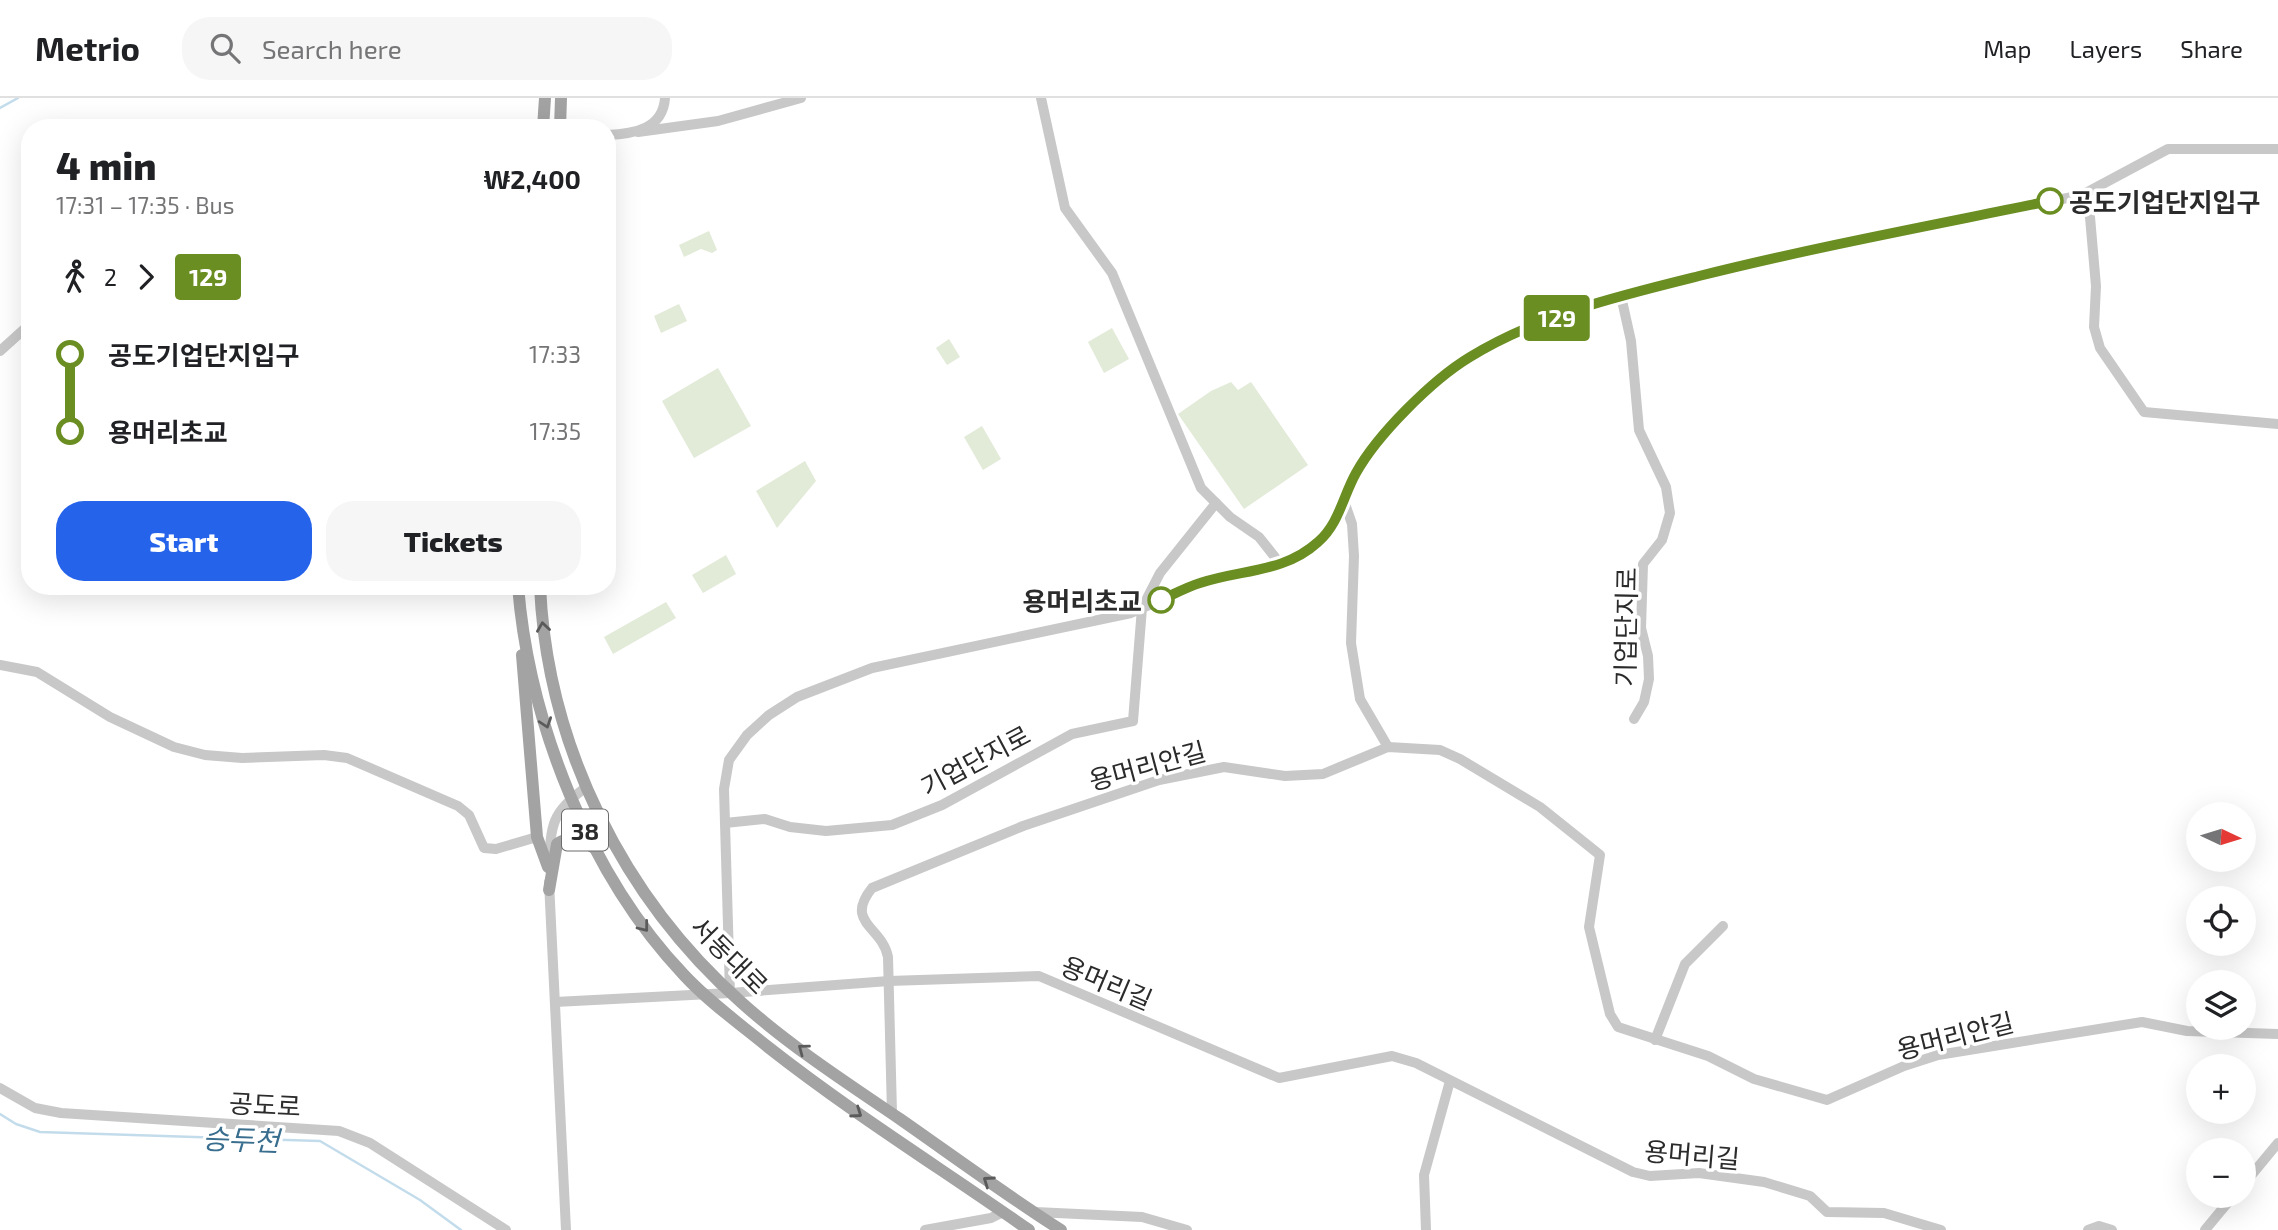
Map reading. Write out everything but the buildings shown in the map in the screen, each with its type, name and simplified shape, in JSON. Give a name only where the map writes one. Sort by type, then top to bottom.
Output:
[{"type":"main road","points":[[544,119],[545,98]]},
{"type":"main road","points":[[560,119],[561,98]]},
{"type":"main road","name":"서동대로","points":[[519,595],[522,634],[535,692],[572,798],[596,849],[646,929],[684,976],[824,1090],[1029,1230]]},
{"type":"main road","name":"서동대로","points":[[541,595],[550,675],[563,728],[585,788],[635,880],[698,960],[730,993],[891,1114],[1061,1230]]},
{"type":"main road","points":[[522,634],[521,666],[537,837],[548,867]]},
{"type":"main road","points":[[549,890],[557,844],[566,838],[577,838],[596,849]]},
{"type":"street","points":[[638,132],[652,125],[663,114],[665,98]]},
{"type":"street","points":[[616,134],[718,121],[801,98]]},
{"type":"street","points":[[1041,98],[1065,208],[1112,273],[1201,488],[1259,537],[1282,566]]},
{"type":"street","points":[[555,1002],[730,993],[724,789],[729,760],[761,721],[797,697],[872,668],[1142,608],[1200,583],[1282,566],[1318,542],[1332,525],[1369,451],[1400,418],[1468,358],[1548,321],[1621,296],[1761,260],[2082,195],[2168,149],[2278,149]]},
{"type":"street","points":[[2082,195],[2090,217],[2096,286],[2094,327],[2100,348],[2144,412],[2278,424]]},
{"type":"street","name":"기업단지로","points":[[1621,296],[1631,341],[1639,430],[1666,487],[1670,513],[1662,540],[1643,564],[1641,628],[1648,656],[1649,679],[1644,702],[1634,719]]},
{"type":"street","points":[[0,351],[21,332]]},
{"type":"street","points":[[1344,501],[1352,524],[1354,556],[1351,643],[1360,699],[1388,747]]},
{"type":"street","points":[[1142,608],[1160,573],[1216,503]]},
{"type":"street","name":"기업단지로","points":[[725,823],[765,820],[790,827],[826,831],[892,825],[942,805],[1072,734],[1133,720],[1142,608]]},
{"type":"street","points":[[0,664],[37,672],[143,735],[205,755],[347,758],[458,806],[469,815],[484,848],[496,849],[537,837]]},
{"type":"street","name":"용머리안길","points":[[891,1114],[886,946],[864,924],[861,913],[862,900],[872,888],[1045,818],[1159,780],[1224,767],[1285,776],[1322,774],[1388,747],[1440,750],[1460,759],[1540,807],[1600,855],[1589,928],[1610,1014],[1618,1027],[1708,1056],[1754,1079],[1827,1100],[1904,1066],[1938,1055],[2142,1022],[2187,1031],[2278,1034]]},
{"type":"street","points":[[566,1230],[548,867],[551,829],[556,814],[585,788]]},
{"type":"street","points":[[1656,1040],[1685,964],[1723,926]]},
{"type":"street","name":"용머리길","points":[[730,993],[889,981],[1039,976],[1279,1078],[1392,1056],[1416,1063],[1633,1172],[1650,1176],[1699,1173],[1764,1182],[1810,1196],[1827,1212],[1884,1213],[1941,1230]]},
{"type":"street","points":[[1426,1230],[1424,1175],[1450,1081]]},
{"type":"street","name":"공도로","points":[[0,1088],[35,1108],[61,1113],[339,1131],[370,1143],[506,1230]]},
{"type":"street","points":[[2256,1170],[2278,1143]]},
{"type":"street","points":[[2204,1230],[2223,1208]]},
{"type":"street","points":[[925,1230],[1008,1216]]},
{"type":"street","points":[[1039,1216],[1142,1217],[1187,1230]]},
{"type":"street","points":[[2088,1230],[2099,1226],[2112,1230]]},
{"type":"green space","points":[[709,231],[717,250],[712,253],[701,249],[684,257],[679,245]]},
{"type":"green space","points":[[679,304],[687,321],[661,333],[654,316]]},
{"type":"green space","points":[[1112,328],[1129,359],[1104,373],[1088,342]]},
{"type":"green space","points":[[949,339],[960,357],[947,365],[936,348]]},
{"type":"green space","points":[[718,368],[751,426],[694,458],[662,401]]},
{"type":"green space","points":[[1231,382],[1238,390],[1251,382],[1308,465],[1244,509],[1178,414],[1211,391]]},
{"type":"green space","points":[[982,426],[1001,459],[983,470],[964,437]]},
{"type":"green space","points":[[805,461],[816,481],[777,528],[756,491]]},
{"type":"green space","points":[[726,555],[736,574],[703,593],[692,575]]},
{"type":"green space","points":[[666,602],[676,618],[613,654],[604,637]]},
{"type":"waterway","points":[[0,108],[18,98]]},
{"type":"waterway","name":"승두천","points":[[0,1114],[16,1124],[40,1132],[320,1141],[420,1200],[461,1230]]},
{"type":"bus line","name":"129","points":[[1161,600],[1200,583],[1282,566],[1318,542],[1332,525],[1354,476],[1369,451],[1391,426],[1468,358],[1498,343],[1548,321],[1633,292],[1761,260],[2050,201]]},
{"type":"place","name":"공도기업단지입구","points":[[2050,201]]},
{"type":"place","name":"용머리초교","points":[[1161,600]]}]
